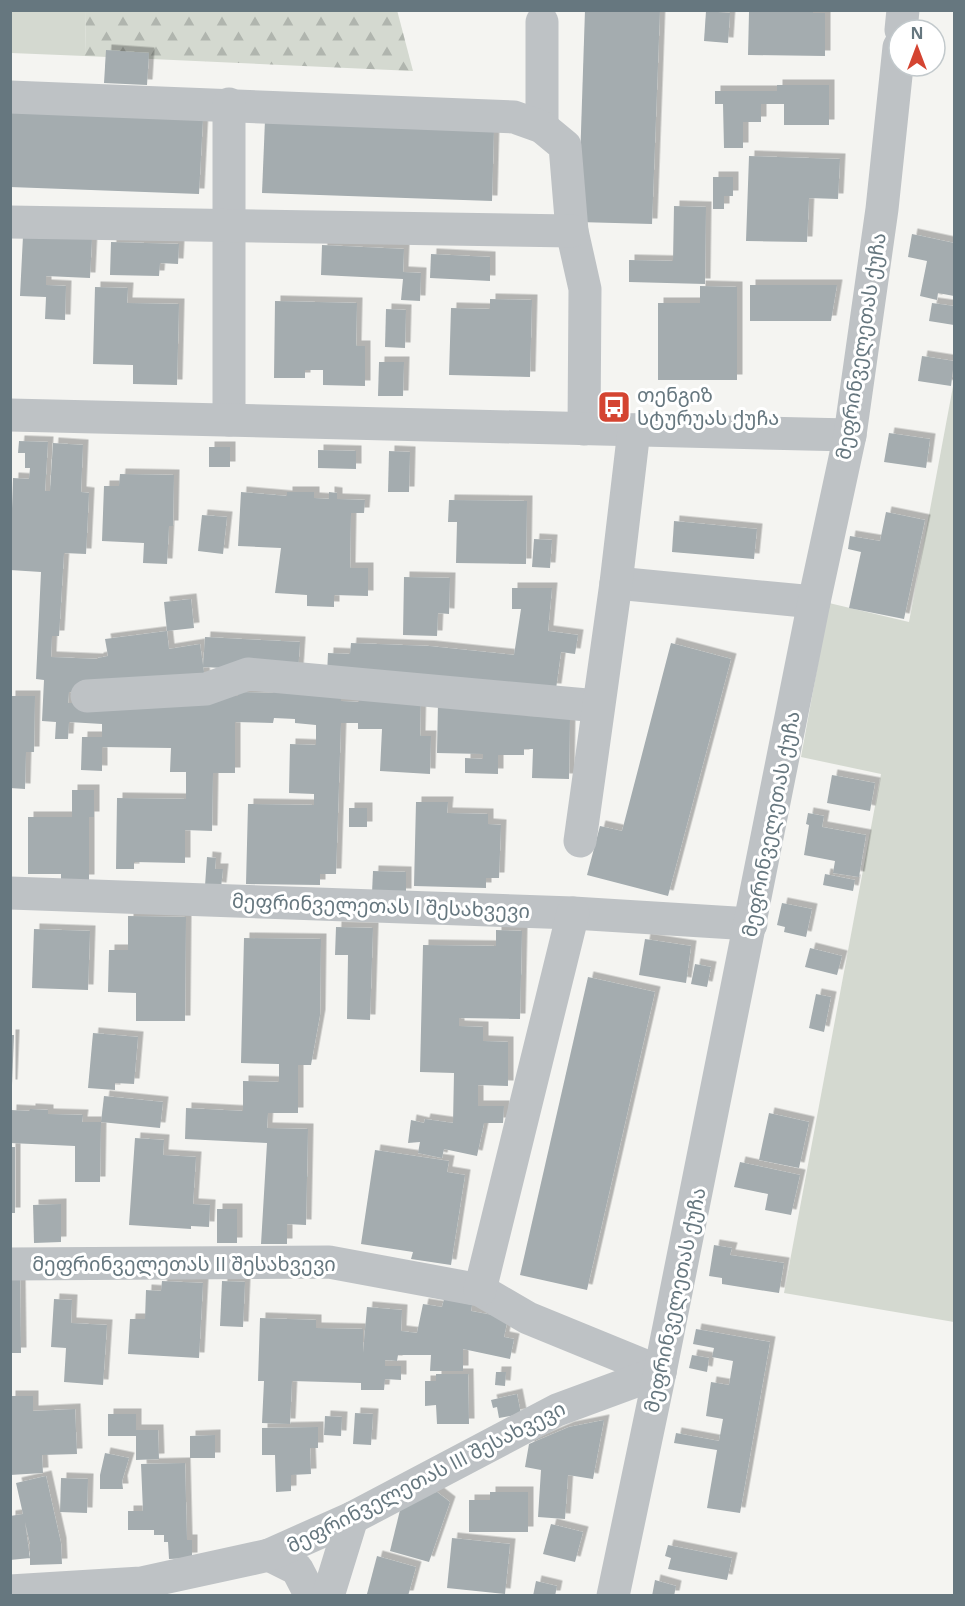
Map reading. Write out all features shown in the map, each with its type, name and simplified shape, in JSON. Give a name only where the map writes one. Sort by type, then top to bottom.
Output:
[{"type":"street","points":[[542,22],[542,127]]},
{"type":"street","name":"მეფრინველეთას ქუჩა","points":[[613,1596],[751,924],[814,602],[850,435],[882,209],[896,78]]},
{"type":"street","points":[[10,97],[514,117],[542,127],[565,146],[572,231],[585,289],[584,429]]},
{"type":"street","points":[[229,104],[229,420]]},
{"type":"street","points":[[10,222],[572,231]]},
{"type":"street","points":[[10,415],[850,435]]},
{"type":"street","points":[[580,841],[616,583],[634,430]]},
{"type":"street","points":[[616,583],[814,602]]},
{"type":"street","points":[[87,696],[206,689],[248,674],[598,706]]},
{"type":"street","name":"მეფრინველეთას I შესახვევი","points":[[10,893],[573,913],[751,924]]},
{"type":"street","points":[[480,1290],[573,913]]},
{"type":"street","name":"მეფრინველეთას II შესახვევი","points":[[10,1264],[328,1262],[480,1290],[528,1318],[660,1372]]},
{"type":"street","name":"მეფრინველეთას III შესახვევი","points":[[10,1591],[141,1583],[269,1555],[352,1518],[557,1410],[660,1372]]},
{"type":"street","points":[[328,1596],[352,1518]]},
{"type":"street","points":[[269,1555],[297,1569],[311,1596]]},
{"type":"green space","points":[[397,10],[413,71],[85,56],[86,11]]},
{"type":"green space","points":[[11,11],[86,11],[85,56],[11,53]]},
{"type":"green space","points":[[954,381],[954,1322],[784,1293],[881,774],[801,757],[829,603],[909,622]]},
{"type":"building","points":[[585,10],[660,10],[652,224],[578,222]]},
{"type":"building","points":[[755,10],[813,10],[813,13],[825,13],[825,56],[748,55],[749,12],[755,12]]},
{"type":"building","points":[[706,11],[730,13],[728,43],[704,41]]},
{"type":"building","points":[[106,50],[149,53],[147,85],[104,83]]},
{"type":"building","points":[[777,85],[829,85],[829,125],[784,125],[784,104],[761,104],[761,122],[743,122],[743,148],[724,148],[723,104],[715,104],[715,91],[777,91]]},
{"type":"building","points":[[10,110],[203,118],[199,194],[10,187]]},
{"type":"building","points":[[265,120],[494,128],[492,201],[262,193]]},
{"type":"building","points":[[749,156],[840,159],[838,199],[809,198],[807,242],[746,241]]},
{"type":"building","points":[[713,177],[733,177],[733,196],[724,196],[724,209],[713,209]]},
{"type":"building","points":[[674,206],[706,207],[705,284],[629,282],[629,260],[673,261]]},
{"type":"building","points":[[912,234],[954,243],[954,296],[938,293],[937,300],[920,296],[927,261],[908,257]]},
{"type":"building","points":[[23,236],[92,238],[90,278],[46,276],[46,285],[66,286],[65,320],[45,319],[46,297],[20,296]]},
{"type":"building","points":[[111,242],[179,244],[178,264],[160,263],[159,276],[110,275]]},
{"type":"building","points":[[322,245],[404,249],[403,272],[421,273],[420,301],[401,300],[403,279],[321,275]]},
{"type":"building","points":[[431,254],[490,257],[490,281],[430,278]]},
{"type":"building","points":[[750,285],[837,285],[831,321],[750,321]]},
{"type":"building","points":[[700,286],[737,287],[737,380],[658,380],[658,303],[700,303]]},
{"type":"building","points":[[95,287],[128,288],[127,303],[179,304],[177,385],[133,384],[133,365],[93,364]]},
{"type":"building","points":[[490,299],[532,300],[530,377],[449,375],[451,308],[490,309]]},
{"type":"building","points":[[275,301],[357,303],[356,346],[365,346],[365,386],[323,385],[323,370],[305,370],[305,378],[274,378]]},
{"type":"building","points":[[932,303],[954,306],[954,325],[929,321]]},
{"type":"building","points":[[386,309],[406,310],[405,348],[385,347]]},
{"type":"building","points":[[922,356],[954,361],[951,386],[918,381]]},
{"type":"building","points":[[379,362],[404,362],[403,396],[378,396]]},
{"type":"building","points":[[889,433],[930,439],[926,468],[884,462]]},
{"type":"building","points":[[19,441],[48,442],[45,491],[50,491],[53,443],[83,445],[81,492],[89,493],[86,554],[64,553],[59,636],[52,636],[51,657],[98,659],[108,656],[105,639],[167,631],[169,649],[200,644],[205,679],[103,693],[69,692],[68,703],[143,703],[207,696],[238,696],[238,692],[274,693],[274,689],[341,693],[341,701],[359,702],[359,692],[421,693],[420,736],[431,736],[430,774],[380,771],[382,729],[358,729],[358,723],[341,723],[336,874],[320,874],[320,885],[246,884],[248,804],[314,805],[314,794],[289,793],[290,744],[316,745],[316,725],[295,723],[295,719],[274,718],[273,723],[235,722],[235,773],[213,773],[212,831],[185,830],[185,863],[134,862],[134,869],[116,869],[117,798],[186,799],[186,772],[170,772],[171,748],[102,747],[102,771],[81,770],[82,737],[102,737],[102,724],[69,722],[68,739],[55,739],[56,722],[42,721],[44,680],[36,679],[41,572],[10,570],[13,478],[29,479],[30,468],[25,468],[25,453],[18,453]]},
{"type":"building","points":[[209,447],[230,447],[230,467],[209,467]]},
{"type":"building","points":[[318,450],[356,451],[356,469],[318,468]]},
{"type":"building","points":[[389,451],[410,452],[409,492],[388,492]]},
{"type":"building","points":[[120,474],[174,475],[173,526],[169,526],[167,564],[143,563],[144,543],[102,541],[104,486],[119,486]]},
{"type":"building","points":[[241,492],[287,496],[287,492],[314,492],[314,498],[329,499],[329,492],[337,493],[337,499],[365,500],[364,513],[351,513],[350,568],[368,568],[368,596],[334,595],[334,607],[307,606],[307,595],[275,593],[281,548],[238,546]]},
{"type":"building","points":[[449,500],[527,501],[526,564],[456,563],[457,522],[448,522]]},
{"type":"building","points":[[886,512],[925,520],[904,619],[849,608],[861,552],[848,549],[850,536],[880,541]]},
{"type":"building","points":[[202,515],[227,517],[223,554],[198,551]]},
{"type":"building","points":[[674,521],[757,529],[754,559],[672,552]]},
{"type":"building","points":[[534,539],[552,540],[550,568],[532,567]]},
{"type":"building","points":[[404,577],[450,578],[449,614],[438,613],[437,636],[403,635]]},
{"type":"building","points":[[512,588],[552,588],[548,631],[578,635],[575,654],[561,652],[556,689],[327,674],[328,653],[350,654],[351,643],[429,646],[514,655],[521,609],[512,609]]},
{"type":"building","points":[[191,599],[194,628],[167,631],[164,602]]},
{"type":"building","points":[[205,637],[300,642],[298,672],[203,667]]},
{"type":"building","points":[[671,643],[731,659],[668,896],[587,875],[600,826],[622,831]]},
{"type":"building","points":[[10,696],[35,696],[34,752],[26,752],[25,789],[10,788]]},
{"type":"building","points":[[438,703],[525,707],[525,716],[570,717],[569,779],[532,778],[533,749],[524,749],[524,755],[498,755],[498,774],[465,773],[465,758],[483,759],[483,754],[437,753]]},
{"type":"building","points":[[832,775],[875,783],[870,811],[827,803]]},
{"type":"building","points":[[72,790],[94,790],[94,817],[89,817],[89,880],[61,880],[61,874],[28,874],[28,817],[72,817]]},
{"type":"building","points":[[416,802],[448,802],[447,813],[488,814],[488,824],[501,825],[499,878],[486,878],[486,888],[414,886]]},
{"type":"building","points":[[349,808],[367,808],[367,827],[349,827]]},
{"type":"building","points":[[808,813],[824,816],[822,827],[866,835],[859,877],[833,873],[835,861],[804,855],[809,825],[806,824]]},
{"type":"building","points":[[207,857],[216,858],[215,869],[223,869],[221,888],[205,886]]},
{"type":"building","points":[[373,871],[406,872],[406,894],[372,893]]},
{"type":"building","points":[[825,874],[855,880],[853,891],[823,885]]},
{"type":"building","points":[[782,903],[812,909],[806,937],[784,932],[785,927],[777,925]]},
{"type":"building","points":[[128,916],[186,917],[185,1021],[136,1021],[136,993],[108,992],[109,950],[128,950]]},
{"type":"building","points":[[336,927],[373,928],[370,1020],[347,1019],[348,955],[335,955]]},
{"type":"building","points":[[34,929],[90,931],[88,990],[32,988]]},
{"type":"building","points":[[496,930],[522,931],[520,1019],[459,1018],[459,1026],[483,1027],[483,1041],[508,1042],[508,1086],[478,1085],[478,1106],[504,1106],[503,1123],[484,1123],[477,1156],[444,1149],[442,1158],[418,1153],[420,1142],[408,1143],[411,1120],[424,1123],[425,1119],[453,1123],[454,1073],[420,1072],[423,945],[496,946]]},
{"type":"building","points":[[244,938],[321,939],[320,1015],[311,1065],[298,1065],[298,1113],[268,1113],[267,1128],[308,1129],[306,1225],[287,1224],[287,1244],[261,1244],[267,1143],[185,1139],[186,1108],[243,1111],[243,1081],[279,1082],[279,1064],[241,1063]]},
{"type":"building","points":[[645,939],[691,946],[686,983],[639,975]]},
{"type":"building","points":[[810,948],[842,956],[837,975],[805,967]]},
{"type":"building","points":[[695,964],[711,967],[707,987],[691,984]]},
{"type":"building","points":[[588,977],[655,992],[587,1290],[520,1275]]},
{"type":"building","points":[[816,994],[831,997],[824,1032],[809,1028]]},
{"type":"building","points":[[93,1033],[138,1037],[134,1084],[115,1083],[115,1090],[88,1088]]},
{"type":"building","points":[[10,1035],[14,1035],[12,1085],[10,1085]]},
{"type":"building","points":[[104,1096],[163,1102],[160,1128],[101,1122]]},
{"type":"building","points":[[30,1109],[48,1110],[48,1114],[83,1115],[82,1122],[101,1122],[100,1182],[75,1182],[75,1146],[10,1143],[11,1110],[30,1111]]},
{"type":"building","points":[[769,1113],[809,1122],[799,1168],[759,1160]]},
{"type":"building","points":[[135,1138],[164,1140],[163,1155],[196,1157],[193,1204],[210,1205],[209,1227],[191,1226],[191,1229],[129,1225]]},
{"type":"building","points":[[10,1147],[15,1147],[15,1213],[10,1213]]},
{"type":"building","points":[[375,1150],[449,1161],[447,1172],[465,1175],[451,1265],[411,1259],[413,1252],[361,1244]]},
{"type":"building","points":[[740,1162],[800,1175],[791,1215],[765,1210],[768,1194],[734,1187]]},
{"type":"building","points":[[61,1204],[61,1242],[34,1243],[33,1205]]},
{"type":"building","points":[[217,1209],[237,1209],[237,1243],[217,1243]]},
{"type":"building","points":[[714,1245],[732,1248],[730,1255],[784,1263],[779,1293],[722,1284],[722,1278],[709,1276]]},
{"type":"building","points":[[10,1277],[20,1277],[21,1353],[10,1353]]},
{"type":"building","points":[[162,1281],[203,1283],[199,1358],[128,1354],[130,1319],[145,1319],[146,1290],[161,1291]]},
{"type":"building","points":[[222,1281],[245,1282],[243,1327],[220,1326]]},
{"type":"building","points":[[54,1299],[72,1300],[71,1323],[107,1325],[103,1385],[64,1382],[66,1348],[51,1347]]},
{"type":"building","points":[[444,1299],[472,1305],[471,1311],[508,1318],[504,1337],[514,1339],[510,1359],[463,1349],[463,1371],[430,1371],[431,1355],[398,1355],[397,1361],[385,1360],[385,1366],[401,1366],[401,1380],[385,1379],[384,1390],[361,1390],[361,1383],[292,1381],[290,1424],[262,1423],[264,1381],[258,1381],[260,1318],[316,1320],[316,1328],[363,1329],[363,1353],[367,1307],[402,1310],[401,1331],[417,1333],[423,1304],[442,1307]]},
{"type":"building","points":[[696,1329],[770,1342],[740,1513],[707,1508],[717,1450],[674,1443],[676,1433],[719,1441],[723,1419],[706,1416],[711,1382],[729,1385],[733,1361],[712,1357],[714,1348],[693,1344]]},
{"type":"building","points":[[692,1355],[709,1358],[707,1372],[689,1368]]},
{"type":"building","points":[[496,1372],[506,1372],[505,1386],[495,1385]]},
{"type":"building","points":[[436,1374],[468,1374],[469,1424],[437,1424],[436,1405],[425,1406],[425,1381],[436,1381]]},
{"type":"building","points":[[517,1394],[521,1414],[499,1418],[497,1407],[493,1408],[491,1400]]},
{"type":"building","points":[[10,1396],[33,1396],[33,1411],[75,1409],[77,1454],[42,1455],[43,1473],[10,1475]]},
{"type":"building","points":[[355,1413],[373,1414],[371,1445],[353,1444]]},
{"type":"building","points":[[108,1414],[136,1414],[136,1430],[158,1430],[159,1459],[136,1460],[136,1436],[108,1436]]},
{"type":"building","points":[[325,1416],[342,1417],[341,1436],[324,1435]]},
{"type":"building","points":[[604,1420],[593,1479],[568,1475],[565,1519],[538,1517],[541,1470],[525,1467],[529,1444],[569,1427]]},
{"type":"building","points":[[318,1427],[318,1448],[310,1448],[311,1474],[291,1475],[291,1491],[276,1492],[275,1455],[262,1455],[262,1428]]},
{"type":"building","points":[[215,1435],[215,1458],[190,1458],[190,1436]]},
{"type":"building","points":[[105,1453],[129,1458],[122,1481],[123,1489],[100,1489],[100,1475]]},
{"type":"building","points":[[185,1463],[187,1540],[192,1540],[192,1558],[169,1559],[168,1542],[164,1542],[164,1535],[154,1535],[154,1530],[128,1530],[128,1511],[143,1511],[141,1464]]},
{"type":"building","points":[[46,1476],[61,1543],[62,1564],[30,1565],[30,1558],[10,1560],[10,1516],[23,1514],[16,1483]],"holes":[[[25,1522],[30,1544],[30,1558]]]},
{"type":"building","points":[[61,1478],[88,1479],[87,1513],[60,1512]]},
{"type":"building","points":[[437,1492],[450,1502],[429,1562],[390,1551],[402,1502]]},
{"type":"building","points":[[490,1492],[528,1492],[528,1532],[469,1532],[469,1500],[490,1500]]},
{"type":"building","points":[[551,1524],[583,1532],[575,1562],[543,1554]]},
{"type":"building","points":[[452,1538],[510,1544],[505,1594],[447,1588]]},
{"type":"building","points":[[668,1545],[732,1558],[727,1580],[668,1569],[671,1558],[665,1556]]},
{"type":"building","points":[[377,1556],[416,1567],[408,1596],[367,1594]]},
{"type":"building","points":[[655,1580],[676,1586],[674,1596],[652,1596]]},
{"type":"building","points":[[536,1581],[557,1586],[555,1596],[533,1596]]},
{"type":"place","name":"თენგიზ სტურუას ქუჩა","points":[[614,407]]}]
